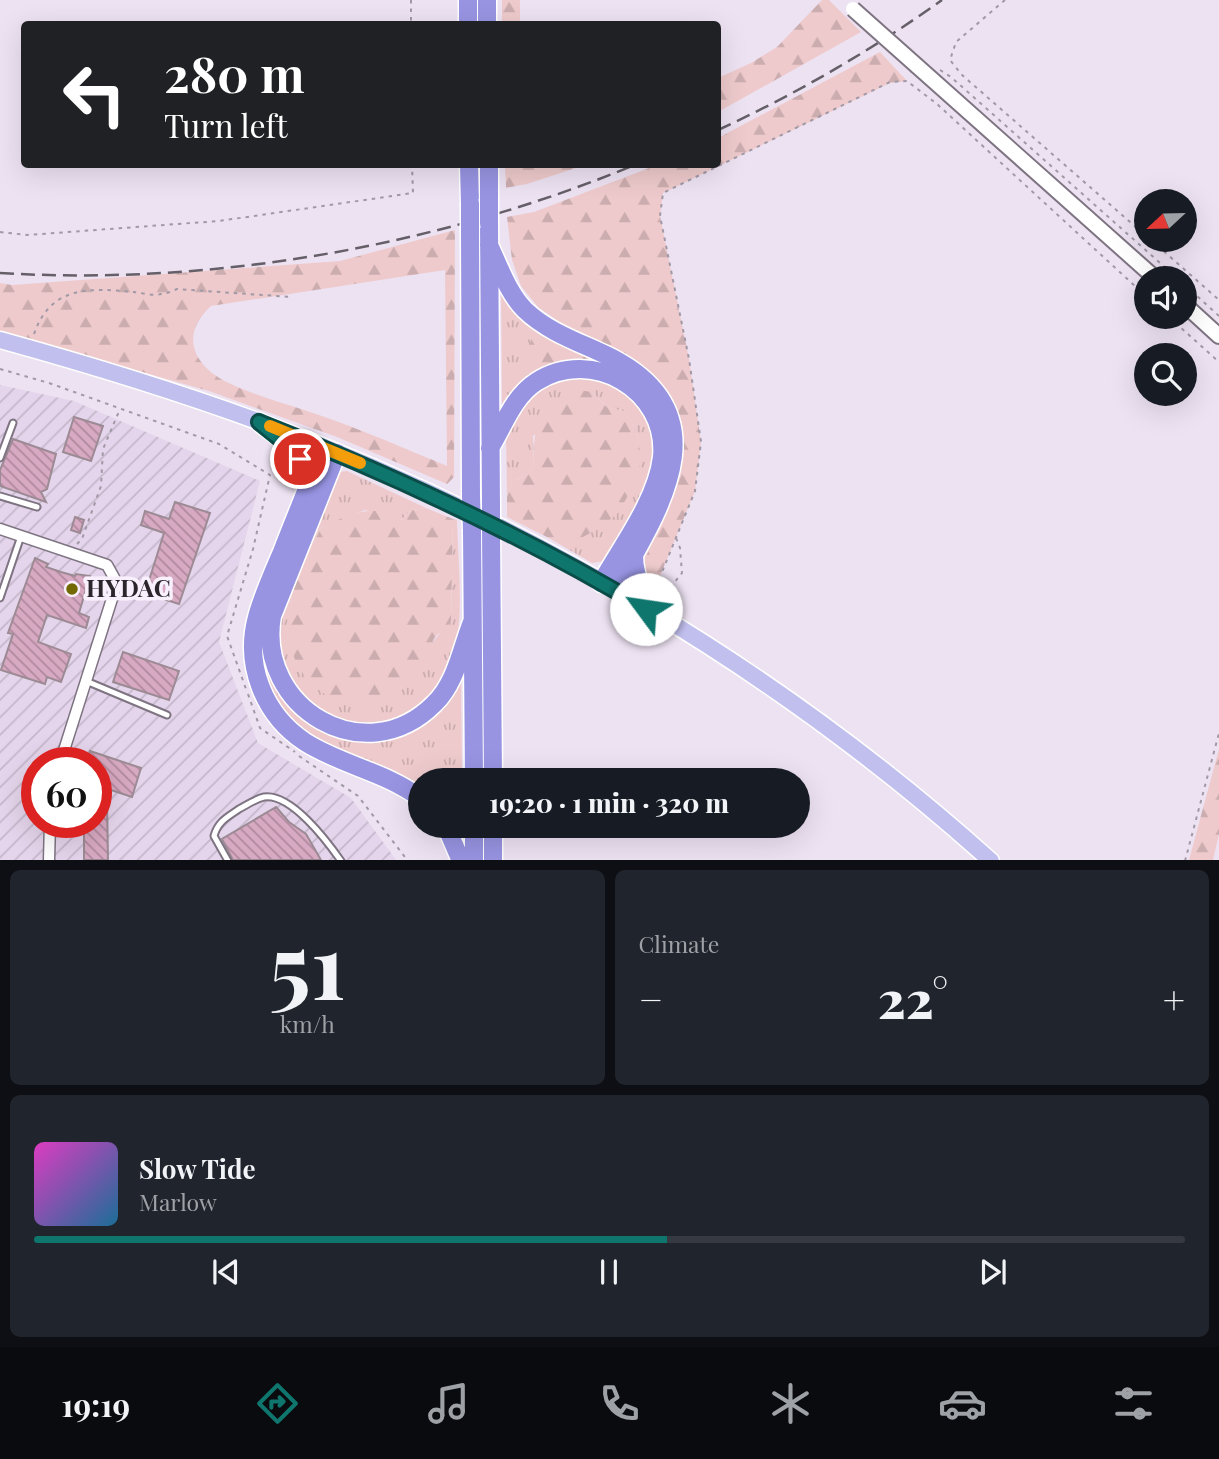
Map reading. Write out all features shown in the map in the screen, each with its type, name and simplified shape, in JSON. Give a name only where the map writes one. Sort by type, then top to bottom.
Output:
[{"type":"highway","points":[[468,0],[468,21]]},
{"type":"highway","points":[[487,0],[487,21]]},
{"type":"highway","points":[[469,168],[474,768]]},
{"type":"highway","points":[[489,168],[493,768]]},
{"type":"highway","points":[[489,245],[513,294],[526,310],[551,328],[626,366],[652,388],[665,407],[674,441],[671,474],[661,502],[620,579],[601,583]]},
{"type":"highway","points":[[490,448],[521,395],[536,382],[557,372],[578,369],[606,372],[626,382],[646,401],[660,432],[662,455],[659,474],[650,496],[601,583]]},
{"type":"highway","points":[[259,422],[295,451],[304,469],[307,489]]},
{"type":"highway","points":[[408,790],[304,741],[277,717],[259,683],[253,656],[257,617],[320,458],[325,454],[337,453],[272,616],[272,656],[280,679],[293,699],[321,721],[351,731],[380,731],[409,722],[434,704],[447,687],[472,622]]},
{"type":"highway","points":[[634,555],[639,587],[667,621]]},
{"type":"highway","points":[[451,838],[461,860]]},
{"type":"highway","points":[[474,838],[474,860]]},
{"type":"highway","points":[[493,838],[493,860]]},
{"type":"main road","points":[[0,340],[259,422],[337,453],[480,517],[601,583],[758,677],[849,743],[941,816],[991,860]]},
{"type":"street","points":[[849,4],[1141,266]]},
{"type":"street","points":[[1197,316],[1219,336]]},
{"type":"street","points":[[0,529],[107,565],[117,583],[65,747]]},
{"type":"street","points":[[49,860],[50,838]]},
{"type":"lane","points":[[0,458],[13,423]]},
{"type":"lane","points":[[0,496],[37,507]]},
{"type":"lane","points":[[0,598],[21,536]]},
{"type":"lane","points":[[86,681],[167,715]]},
{"type":"lane","points":[[228,860],[214,835],[219,822],[250,802],[265,797],[285,804],[320,831],[341,860]]},
{"type":"path","points":[[411,0],[411,21]]},
{"type":"path","points":[[1005,0],[956,42],[950,60],[962,75],[1134,226]]},
{"type":"path","points":[[939,69],[1164,266]]},
{"type":"path","points":[[721,165],[890,82],[907,81],[937,104],[1134,285]]},
{"type":"path","points":[[0,232],[27,235],[219,221],[413,193],[412,168]]},
{"type":"path","points":[[661,208],[663,193],[714,168]]},
{"type":"path","points":[[1165,252],[1219,300]]},
{"type":"path","points":[[30,349],[40,319],[48,309],[55,302],[79,291],[107,290],[160,295],[177,289],[291,296]]},
{"type":"path","points":[[1197,296],[1219,316]]},
{"type":"path","points":[[1183,329],[1219,362]]},
{"type":"path","points":[[0,369],[219,444],[270,475],[253,549],[227,636],[247,694],[260,729],[358,796],[408,860]]},
{"type":"path","points":[[68,552],[82,539],[101,486],[103,449],[120,409]]},
{"type":"path","points":[[1185,860],[1219,733]]},
{"type":"shaded area","points":[[0,385],[74,401],[260,481],[219,642],[258,743],[351,798],[396,860],[0,860]]},
{"type":"green space","points":[[502,0],[520,0],[520,21],[502,21]]},
{"type":"green space","points":[[822,0],[829,0],[861,32],[721,110],[721,77],[777,47]]},
{"type":"green space","points":[[880,52],[907,81],[890,83],[721,165],[721,136]]},
{"type":"green space","points":[[505,168],[576,168],[527,184],[506,188]]},
{"type":"green space","points":[[649,168],[715,168],[663,193],[660,216],[689,359],[701,442],[695,491],[660,576],[678,597],[665,602],[653,593],[641,567],[672,502],[680,478],[683,453],[678,425],[653,377],[625,355],[565,326],[538,307],[521,286],[512,260],[507,217],[534,212]]},
{"type":"green space","points":[[455,230],[454,477],[447,484],[337,437],[209,391],[0,332],[0,283],[12,285],[340,261]],"holes":[[[445,270],[447,466],[354,428],[222,380],[204,365],[194,348],[194,331],[198,322],[211,306]]]},
{"type":"green space","points":[[501,279],[507,292],[605,358],[654,397],[655,497],[652,403],[581,364],[586,356],[534,371],[562,367],[504,413]]},
{"type":"green space","points":[[540,333],[579,350],[586,356],[587,363],[534,371],[527,369],[525,361],[532,337]]},
{"type":"green space","points":[[573,372],[615,382],[650,417],[656,458],[644,497],[605,561],[592,563],[547,537],[579,538],[639,443],[633,423],[623,411],[607,407],[592,392],[533,436],[534,467],[523,477],[512,481],[507,497],[506,435],[531,392]]},
{"type":"green space","points":[[577,390],[592,392],[607,407],[623,411],[633,423],[641,462],[633,486],[619,512],[600,528],[579,539],[547,537],[507,517],[507,497],[512,481],[523,477],[534,467],[535,439],[540,420],[553,406]]},
{"type":"green space","points":[[678,425],[683,453],[679,483],[669,512],[641,567],[640,554]]},
{"type":"green space","points":[[347,471],[426,508],[411,510],[401,520],[365,510],[321,528],[303,564],[290,602],[430,645],[451,620],[453,519],[457,520],[460,605],[456,648],[451,668],[443,684],[414,710],[386,723],[371,725],[342,721],[311,706],[283,667],[277,644],[277,620],[331,480],[339,472]]},
{"type":"green space","points":[[426,508],[453,519],[451,620],[445,631],[433,640],[424,666],[406,684],[385,693],[351,701],[325,694],[307,679],[300,669],[288,635],[292,593],[321,528],[361,512],[381,512],[401,520],[411,510]]},
{"type":"green space","points":[[276,584],[275,680],[339,734],[411,729],[461,674],[462,768],[408,768],[408,788],[318,745],[281,715],[258,673],[259,623]]},
{"type":"green space","points":[[1219,749],[1219,834],[1213,860],[1189,860]]},
{"type":"building","points":[[74,417],[103,426],[91,461],[63,452]]},
{"type":"building","points":[[13,439],[56,454],[47,489],[41,492],[46,502],[0,486],[0,470]]},
{"type":"building","points":[[175,502],[210,513],[179,604],[145,593],[164,533],[141,525],[145,511],[169,519]]},
{"type":"building","points":[[75,517],[84,520],[80,533],[71,530]]},
{"type":"building","points":[[35,558],[48,564],[46,567],[61,572],[90,576],[79,613],[89,617],[86,628],[47,615],[38,642],[71,654],[61,682],[47,677],[45,684],[1,670],[13,634],[8,633]]},
{"type":"building","points":[[123,652],[179,671],[169,700],[113,682]]},
{"type":"building","points":[[112,758],[141,768],[132,797],[112,790]]},
{"type":"building","points":[[276,807],[289,822],[306,834],[321,860],[233,860],[222,839]]},
{"type":"building","points":[[84,838],[108,838],[108,860],[84,860]]},
{"type":"railway","points":[[721,129],[833,70],[942,0]]},
{"type":"railway","points":[[0,273],[162,273],[244,266],[325,254],[405,238],[484,217],[562,193],[627,168]]},
{"type":"slow traffic","points":[[270,426],[360,463]]},
{"type":"place","name":"HYDAC","points":[[72,589]]},
{"type":"route","points":[[300,459],[295,451],[259,422],[337,453],[480,517],[646,609]]}]
